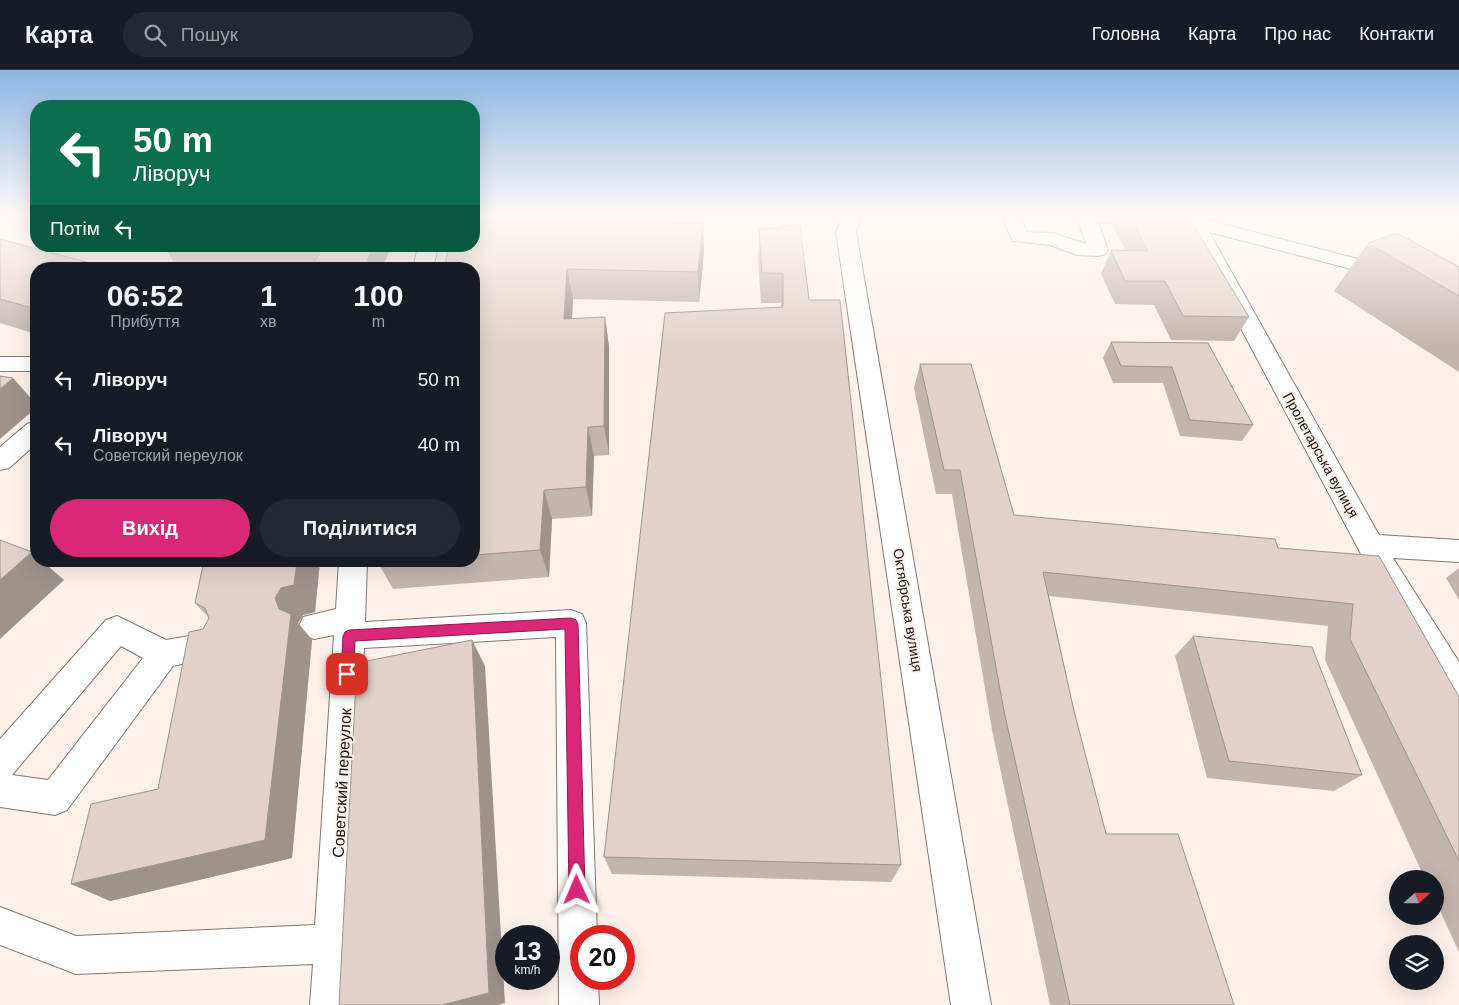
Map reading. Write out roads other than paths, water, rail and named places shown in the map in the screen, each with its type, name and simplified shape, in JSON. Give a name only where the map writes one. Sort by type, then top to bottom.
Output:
[{"type":"street","name":"Октябрська вулиця","points":[[850,260],[971,1005]]},
{"type":"street","name":"Пролетарська вулиця","points":[[1216,260],[1371,546],[1459,690]]},
{"type":"street","points":[[1343,260],[1388,272],[1404,282]]},
{"type":"street","points":[[0,364],[30,364]]},
{"type":"street","points":[[0,461],[30,435]]},
{"type":"street","points":[[1371,546],[1459,551]]},
{"type":"street","name":"Советский переулок","points":[[330,1005],[353,567]]},
{"type":"street","points":[[314,626],[350,628],[571,624],[580,1005]]},
{"type":"street","points":[[0,764],[117,629],[164,654],[218,644]]},
{"type":"street","points":[[0,790],[54,798],[164,654]]},
{"type":"street","points":[[0,926],[76,955],[333,944]]}]
